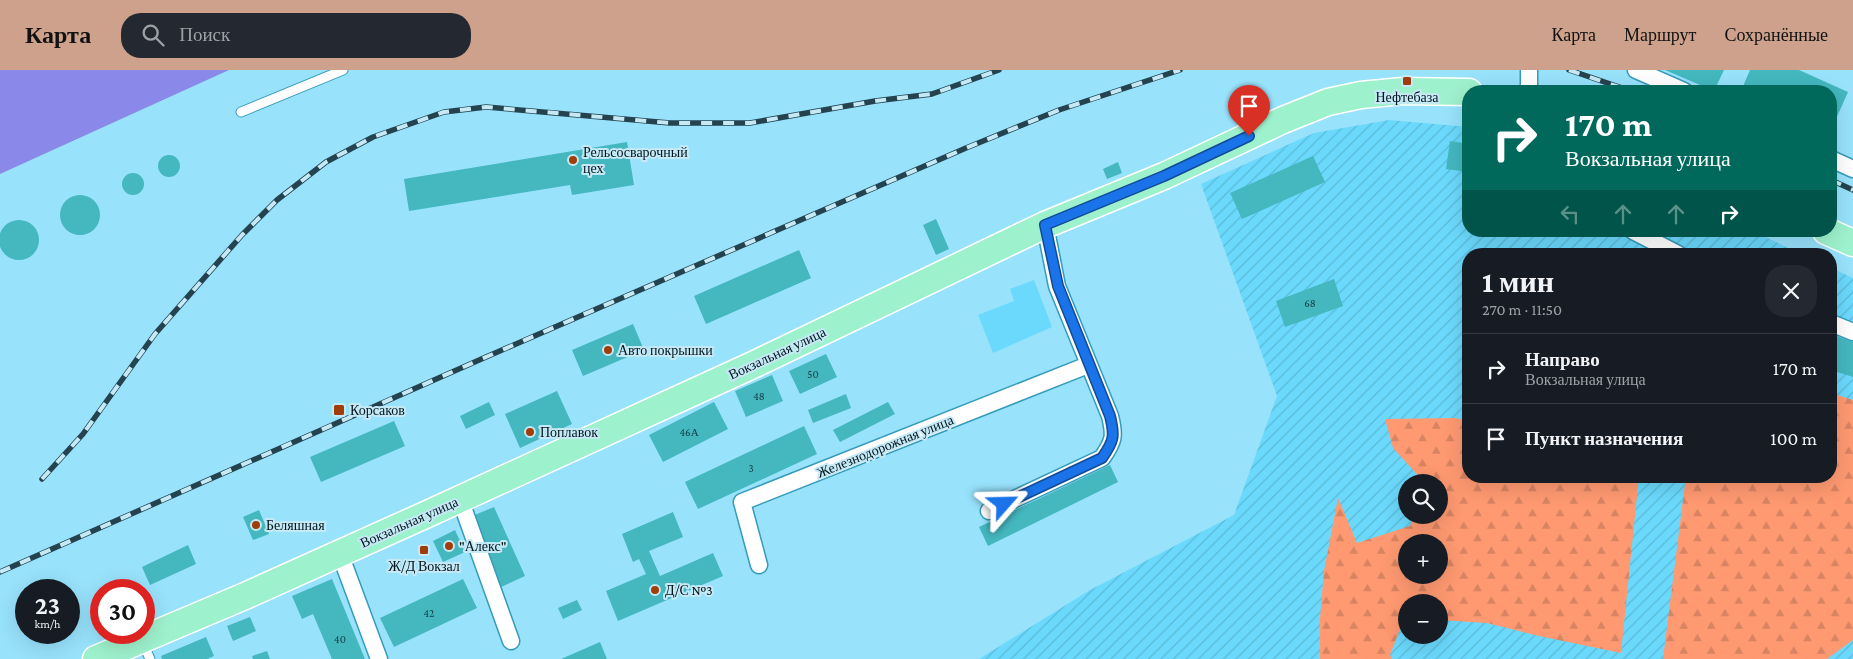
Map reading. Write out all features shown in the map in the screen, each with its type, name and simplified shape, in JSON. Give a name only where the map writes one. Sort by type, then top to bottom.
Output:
[{"type":"main road","name":"Вокзальная улица","points":[[96,659],[145,649],[245,596],[755,364],[1045,225],[1164,176],[1283,120],[1328,102],[1361,94],[1403,91],[1462,92]]},
{"type":"main road","points":[[1837,236],[1853,244]]},
{"type":"street","points":[[1529,70],[1529,85]]},
{"type":"street","points":[[1636,70],[1670,85]]},
{"type":"street","points":[[1837,162],[1853,170]]},
{"type":"street","points":[[989,511],[1102,458],[1110,447],[1114,432],[1110,416],[1058,286],[1045,225]]},
{"type":"street","points":[[1645,237],[1667,248]]},
{"type":"street","points":[[1837,325],[1853,332]]},
{"type":"street","name":"Железнодорожная улица","points":[[759,565],[742,502],[1088,365]]},
{"type":"street","points":[[460,499],[511,641]]},
{"type":"street","points":[[340,554],[379,659]]},
{"type":"lane","points":[[241,112],[343,70]]},
{"type":"shaded area","points":[[0,70],[229,70],[0,174]]},
{"type":"shaded area","name":"Нефтебаза","points":[[1389,120],[1462,126],[1462,237],[1766,237],[1788,248],[1462,248],[1462,483],[1837,483],[1837,271],[1853,278],[1853,659],[979,659],[1090,590],[1234,515],[1277,396],[1201,184],[1314,133]]},
{"type":"shaded area","points":[[1034,280],[1052,327],[993,353],[978,315],[1014,301],[1010,289]]},
{"type":"green space","points":[[1837,395],[1853,400],[1853,640],[1827,659],[1663,659],[1685,483],[1837,483]]},
{"type":"green space","points":[[1385,419],[1462,420],[1462,483],[1638,483],[1621,653],[1487,623],[1448,621],[1448,594],[1398,594],[1398,634],[1390,655],[1392,659],[1320,659],[1320,618],[1324,571],[1338,498],[1357,543],[1410,526],[1411,524],[1448,524],[1448,474],[1417,474],[1393,448]]},
{"type":"building","points":[[1665,70],[1724,70],[1717,85],[1700,85]]},
{"type":"building","points":[[1750,70],[1799,70],[1832,85],[1744,85]]},
{"type":"building","points":[[1837,87],[1848,92],[1837,117]]},
{"type":"building","points":[[1450,141],[1462,143],[1462,171],[1446,169]]},
{"type":"building","name":"Рельсосварочный цех","points":[[627,142],[634,185],[572,195],[570,185],[409,211],[404,179]]},
{"type":"building","points":[[169,155],[177,158],[180,166],[177,174],[169,177],[161,174],[158,166],[161,158]]},
{"type":"building","points":[[1313,156],[1325,182],[1242,219],[1230,193]]},
{"type":"building","points":[[1118,162],[1122,173],[1107,179],[1103,169]]},
{"type":"building","points":[[133,173],[141,176],[144,184],[141,192],[133,195],[125,192],[122,184],[125,176]]},
{"type":"building","points":[[84,195],[91,198],[97,204],[100,215],[99,223],[91,232],[84,235],[76,235],[69,232],[61,223],[60,211],[63,204],[72,196]]},
{"type":"building","points":[[936,219],[949,249],[936,255],[923,225]]},
{"type":"building","points":[[23,220],[30,223],[36,229],[39,240],[38,248],[30,257],[23,260],[15,260],[8,257],[0,248],[-1,236],[2,229],[11,221]]},
{"type":"building","points":[[799,250],[811,278],[706,324],[694,296]]},
{"type":"building","points":[[1334,279],[1343,306],[1285,327],[1276,301]]},
{"type":"building","name":"Авто покрышки","points":[[633,324],[644,350],[583,376],[572,350]]},
{"type":"building","points":[[1837,336],[1853,342],[1853,377],[1837,372]]},
{"type":"building","points":[[826,354],[837,377],[800,394],[789,371]]},
{"type":"building","points":[[772,375],[783,401],[746,417],[735,391]]},
{"type":"building","points":[[557,391],[572,424],[520,448],[505,414]]},
{"type":"building","points":[[846,394],[851,408],[813,423],[808,410]]},
{"type":"building","points":[[489,402],[495,415],[466,429],[460,416]]},
{"type":"building","points":[[714,402],[728,429],[663,462],[649,435]]},
{"type":"building","points":[[888,402],[895,414],[840,442],[833,430]]},
{"type":"building","points":[[394,421],[405,446],[321,482],[310,457]]},
{"type":"building","points":[[804,426],[817,454],[698,509],[685,482]]},
{"type":"building","points":[[1110,465],[1118,482],[988,546],[979,527]]},
{"type":"building","points":[[494,507],[525,576],[501,587],[470,517]]},
{"type":"building","name":"Беляшная","points":[[259,510],[269,534],[253,540],[243,517]]},
{"type":"building","points":[[673,512],[683,537],[649,551],[660,576],[713,553],[723,576],[618,621],[606,591],[646,574],[639,559],[633,562],[622,534]]},
{"type":"building","name":"\"Алекс\"","points":[[455,530],[465,552],[443,562],[433,541]]},
{"type":"building","points":[[188,545],[196,564],[155,583],[155,579],[147,579],[142,567]]},
{"type":"building","points":[[332,579],[365,659],[332,659],[313,614],[302,619],[292,596]]},
{"type":"building","points":[[463,579],[477,608],[394,647],[380,618]]},
{"type":"building","points":[[577,600],[582,610],[563,619],[558,608]]},
{"type":"building","points":[[250,617],[256,631],[233,641],[227,626]]},
{"type":"building","points":[[206,637],[214,656],[207,659],[162,659],[161,656]]},
{"type":"building","points":[[600,642],[607,659],[561,659]]},
{"type":"building","points":[[267,651],[270,659],[253,659],[252,656]]},
{"type":"railway","points":[[42,479],[83,434],[155,334],[242,235],[277,200],[326,162],[373,137],[444,112],[486,107],[670,123],[750,123],[875,101],[932,94],[999,70]]},
{"type":"railway","points":[[0,572],[486,357],[966,148],[1059,110],[1180,70]]},
{"type":"railway","points":[[1569,70],[1613,85]]},
{"type":"railway","points":[[1837,183],[1853,190]]},
{"type":"place","name":"Нефтебаза","points":[[1407,81]]},
{"type":"place","name":"Рельсосварочный цех","points":[[573,160]]},
{"type":"place","name":"Авто покрышки","points":[[608,350]]},
{"type":"place","name":"Корсаков","points":[[339,410]]},
{"type":"place","name":"Поплавок","points":[[530,432]]},
{"type":"place","name":"Беляшная","points":[[256,525]]},
{"type":"place","name":"\"Алекс\"","points":[[449,546]]},
{"type":"place","name":"Ж/Д Вокзал","points":[[424,550]]},
{"type":"place","name":"Д/С №3","points":[[655,590]]},
{"type":"route","points":[[1004,504],[1102,458],[1110,447],[1114,432],[1110,416],[1058,286],[1045,225],[1164,176],[1249,136]]}]
